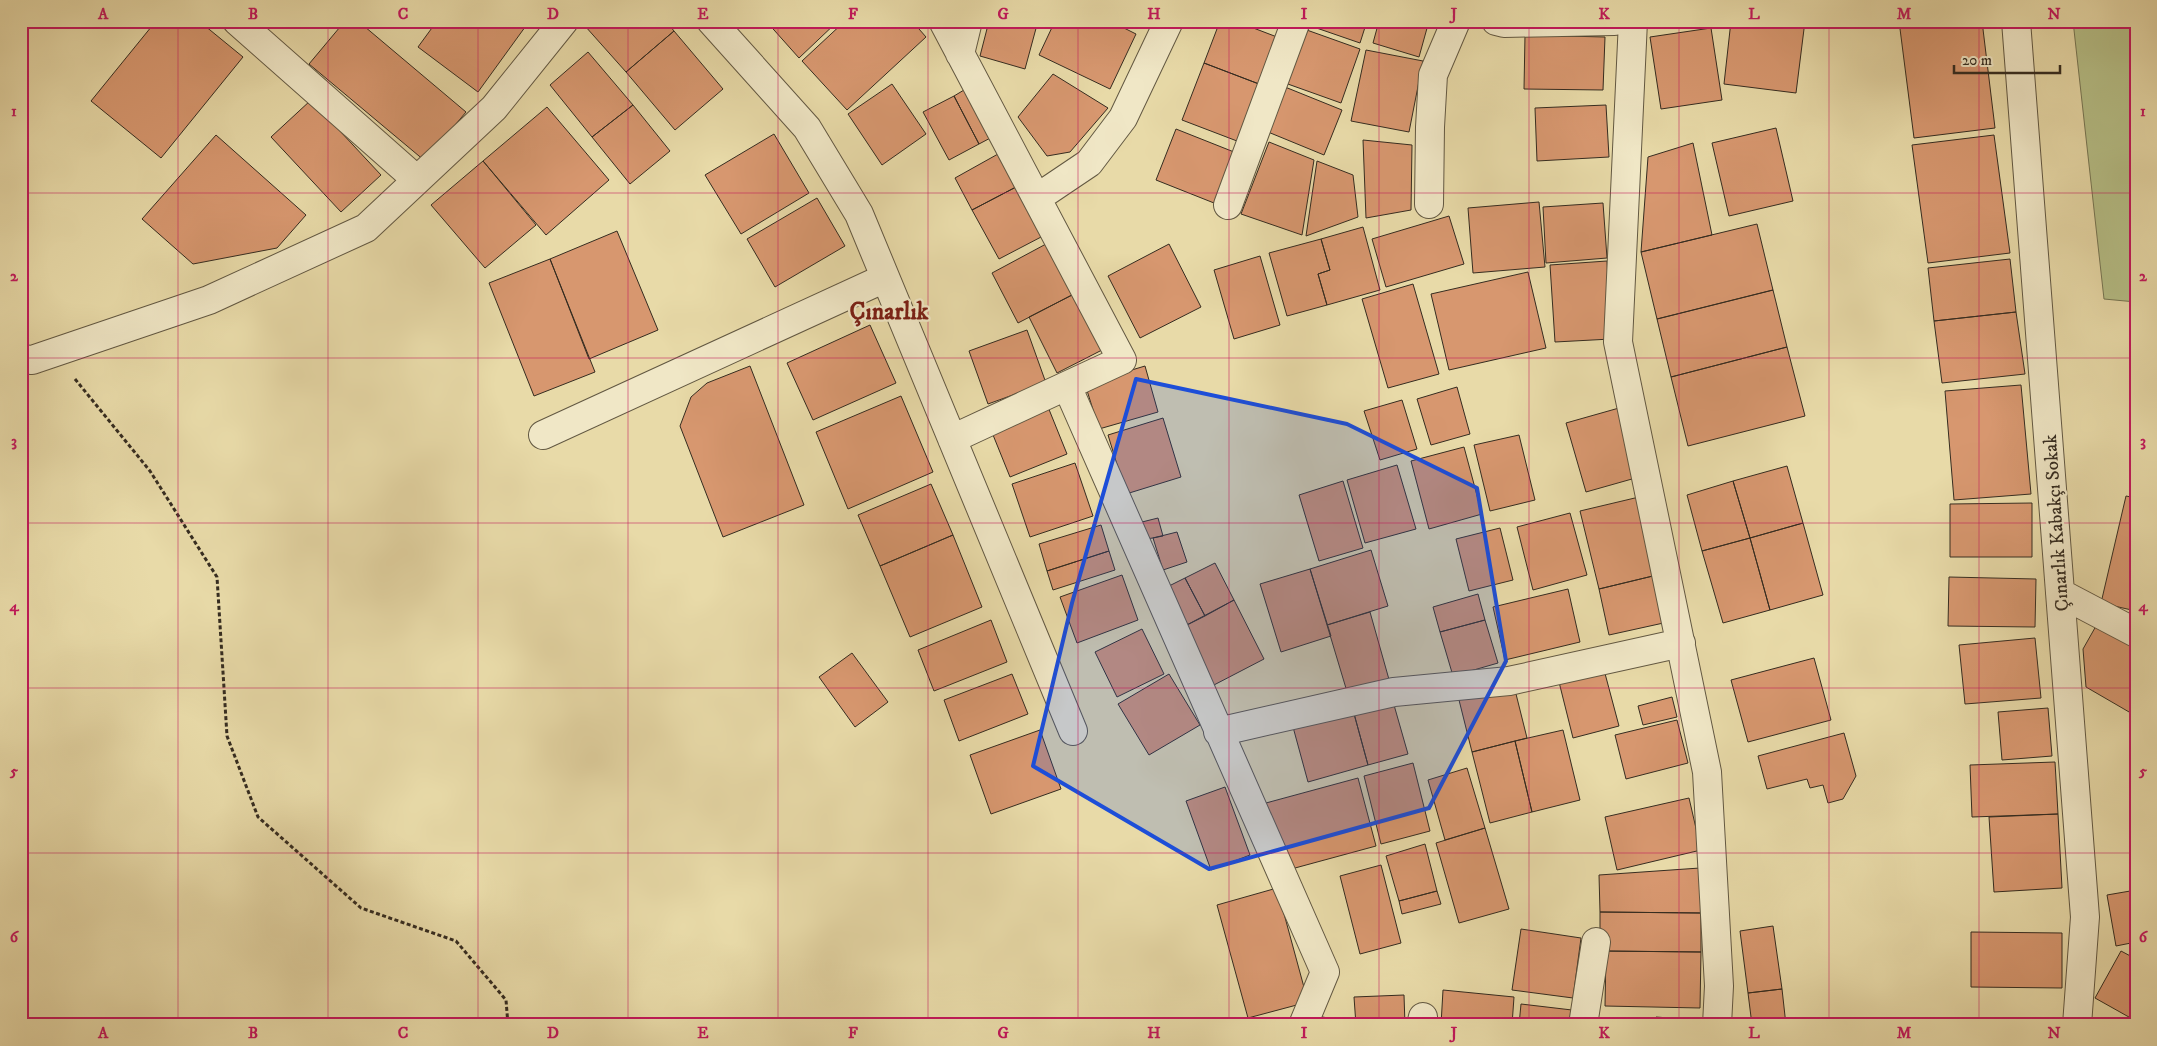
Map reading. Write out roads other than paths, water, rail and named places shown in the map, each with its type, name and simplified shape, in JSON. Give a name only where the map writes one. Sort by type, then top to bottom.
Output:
[{"type":"street","points":[[237,21],[417,180]]},
{"type":"street","points":[[21,359],[32,360],[209,300],[366,228],[494,108],[564,21]]},
{"type":"street","points":[[711,21],[807,128],[859,214],[1073,731]]},
{"type":"street","points":[[943,21],[1122,360],[952,439]]},
{"type":"street","points":[[960,54],[968,21]]},
{"type":"street","points":[[1036,198],[1089,163],[1123,118],[1169,21]]},
{"type":"street","points":[[1228,206],[1296,21]]},
{"type":"street","points":[[1429,204],[1433,75],[1456,21]]},
{"type":"street","points":[[1496,21],[1504,23],[1614,21]]},
{"type":"street","points":[[1633,21],[1618,342],[1707,772],[1719,986],[1717,1025]]},
{"type":"street","name":"Çınarlık Kabakçı Sokak","points":[[2016,21],[2085,917],[2077,1025]]},
{"type":"street","points":[[543,434],[885,278]]},
{"type":"street","points":[[1066,386],[1325,972],[1303,1025]]},
{"type":"street","points":[[2060,593],[2136,633]]},
{"type":"street","points":[[1218,732],[1394,692],[1509,681],[1681,643]]},
{"type":"street","points":[[1583,1025],[1596,942]]},
{"type":"district","name":"Çınarlık","points":[[889,311]]}]
